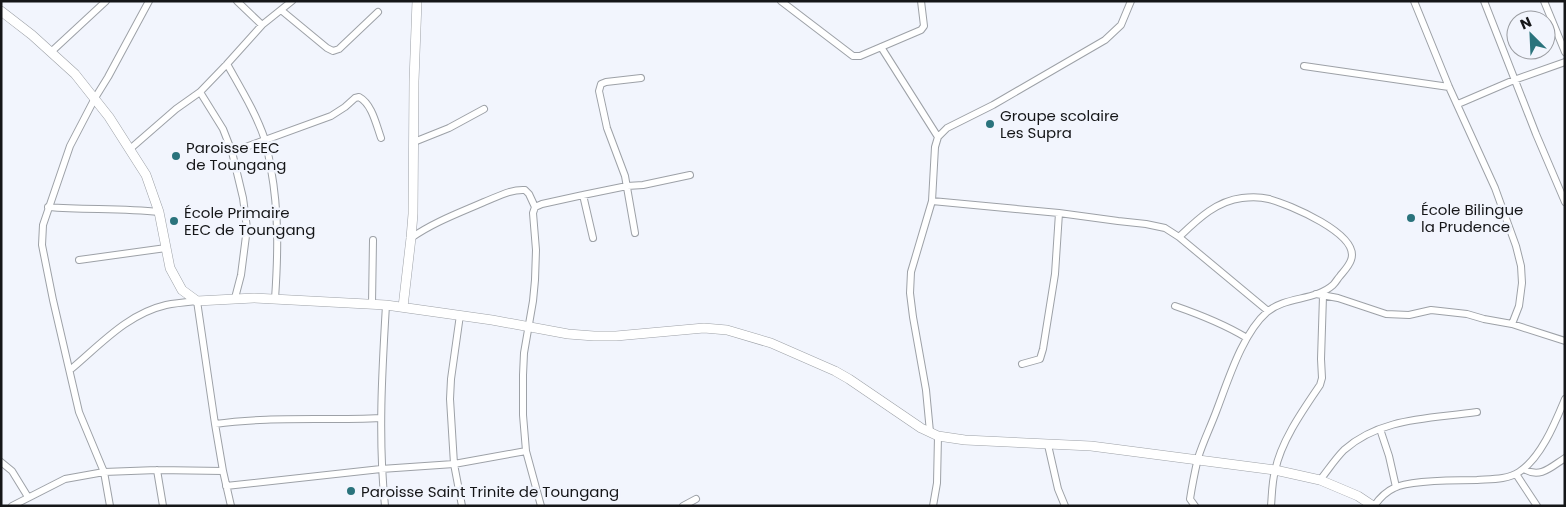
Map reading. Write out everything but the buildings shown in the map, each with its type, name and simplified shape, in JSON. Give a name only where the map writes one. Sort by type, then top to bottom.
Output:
[{"type":"street","points":[[51,52],[106,1]]},
{"type":"street","points":[[110,506],[104,472],[80,412],[53,300],[42,245],[43,225],[70,146],[149,1]]},
{"type":"street","points":[[237,1],[262,25]]},
{"type":"street","points":[[130,148],[176,109],[200,92],[228,64],[262,25],[292,1]]},
{"type":"street","points":[[403,307],[411,238],[417,1]]},
{"type":"street","points":[[783,2],[853,56],[860,56],[921,30],[924,26],[921,1]]},
{"type":"street","points":[[933,506],[937,483],[934,434],[910,293],[912,272],[932,201],[935,147],[938,137],[947,128],[993,105],[1105,40],[1121,25],[1131,1]]},
{"type":"street","points":[[1414,1],[1448,86],[1458,104],[1498,197],[1516,246],[1521,266],[1522,284],[1519,306],[1512,324]]},
{"type":"street","points":[[1484,1],[1514,80],[1565,202]]},
{"type":"street","points":[[1544,1],[1565,52]]},
{"type":"street","points":[[281,10],[333,51],[339,49],[378,12]]},
{"type":"street","points":[[1,11],[32,35],[74,74],[95,98],[130,148],[146,175],[159,212],[170,268],[182,290],[197,301],[215,424],[231,506]]},
{"type":"street","points":[[881,47],[938,137]]},
{"type":"street","points":[[1458,104],[1514,80],[1565,62]]},
{"type":"street","points":[[228,64],[265,140],[276,203],[278,230],[275,298]]},
{"type":"street","points":[[1304,66],[1448,86]]},
{"type":"street","points":[[635,233],[627,186],[607,128],[599,91],[600,84],[606,82],[641,78]]},
{"type":"street","points":[[200,92],[223,129],[232,152],[243,198],[247,228],[241,275],[235,298]]},
{"type":"street","points":[[232,152],[331,116],[359,97],[365,100],[369,107],[381,138]]},
{"type":"street","points":[[414,142],[449,128],[484,109]]},
{"type":"street","points":[[541,506],[526,451],[523,415],[524,353],[533,301],[536,250],[534,213],[536,207],[583,195],[690,175]]},
{"type":"street","points":[[411,238],[447,217],[520,189],[525,190],[529,194],[536,207]]},
{"type":"street","points":[[583,195],[593,238]]},
{"type":"street","points":[[1179,237],[1220,204],[1242,198],[1266,198],[1307,214],[1342,237],[1353,253],[1351,261],[1333,285],[1316,294],[1293,300],[1268,311],[1247,338],[1205,438],[1198,460],[1190,499],[1195,506]]},
{"type":"street","points":[[932,201],[1059,213],[1165,228],[1179,237],[1268,311]]},
{"type":"street","points":[[48,207],[67,209],[136,209],[159,212]]},
{"type":"street","points":[[1022,364],[1040,359],[1043,348],[1054,274],[1059,213]]},
{"type":"street","points":[[372,240],[372,304]]},
{"type":"street","points":[[79,260],[166,248]]},
{"type":"street","points":[[1316,294],[1338,298],[1386,314],[1410,315],[1431,310],[1452,311],[1512,324],[1565,342]]},
{"type":"street","points":[[1271,506],[1275,470],[1292,427],[1320,385],[1322,378],[1323,296]]},
{"type":"street","points":[[70,370],[123,324],[142,314],[166,305],[235,298],[275,298],[386,305],[460,315],[568,334],[594,336],[616,336],[704,328],[727,330],[792,351],[835,371],[921,428],[934,434],[965,440],[1091,446],[1275,470],[1320,480],[1358,496],[1374,506],[1379,499],[1396,486],[1501,478],[1516,474],[1524,469],[1534,458],[1554,426],[1565,399]]},
{"type":"street","points":[[385,506],[381,470],[381,418],[386,305]]},
{"type":"street","points":[[1174,306],[1206,316],[1247,338]]},
{"type":"street","points":[[460,315],[451,379],[451,429],[454,464],[462,506]]},
{"type":"street","points":[[1320,480],[1344,450],[1380,429],[1397,422],[1477,412]]},
{"type":"street","points":[[215,424],[238,421],[381,418]]},
{"type":"street","points":[[1380,429],[1396,486]]},
{"type":"street","points":[[1048,444],[1058,489],[1065,506]]},
{"type":"street","points":[[226,486],[454,464],[526,451]]},
{"type":"street","points":[[1524,469],[1530,473],[1537,474],[1565,458]]},
{"type":"street","points":[[1,462],[12,471],[28,497]]},
{"type":"street","points":[[12,506],[65,479],[104,472],[157,470],[223,471]]},
{"type":"street","points":[[157,470],[163,506]]},
{"type":"street","points":[[1516,474],[1537,506]]},
{"type":"street","points":[[683,506],[696,499]]},
{"type":"place","name":"Groupe scolaire Les Supra","points":[[990,124]]},
{"type":"place","name":"Paroisse EEC de Toungang","points":[[176,156]]},
{"type":"place","name":"École Bilingue la Prudence","points":[[1411,218]]},
{"type":"place","name":"École Primaire EEC de Toungang","points":[[174,221]]},
{"type":"place","name":"Paroisse Saint Trinite de Toungang","points":[[351,491]]}]
